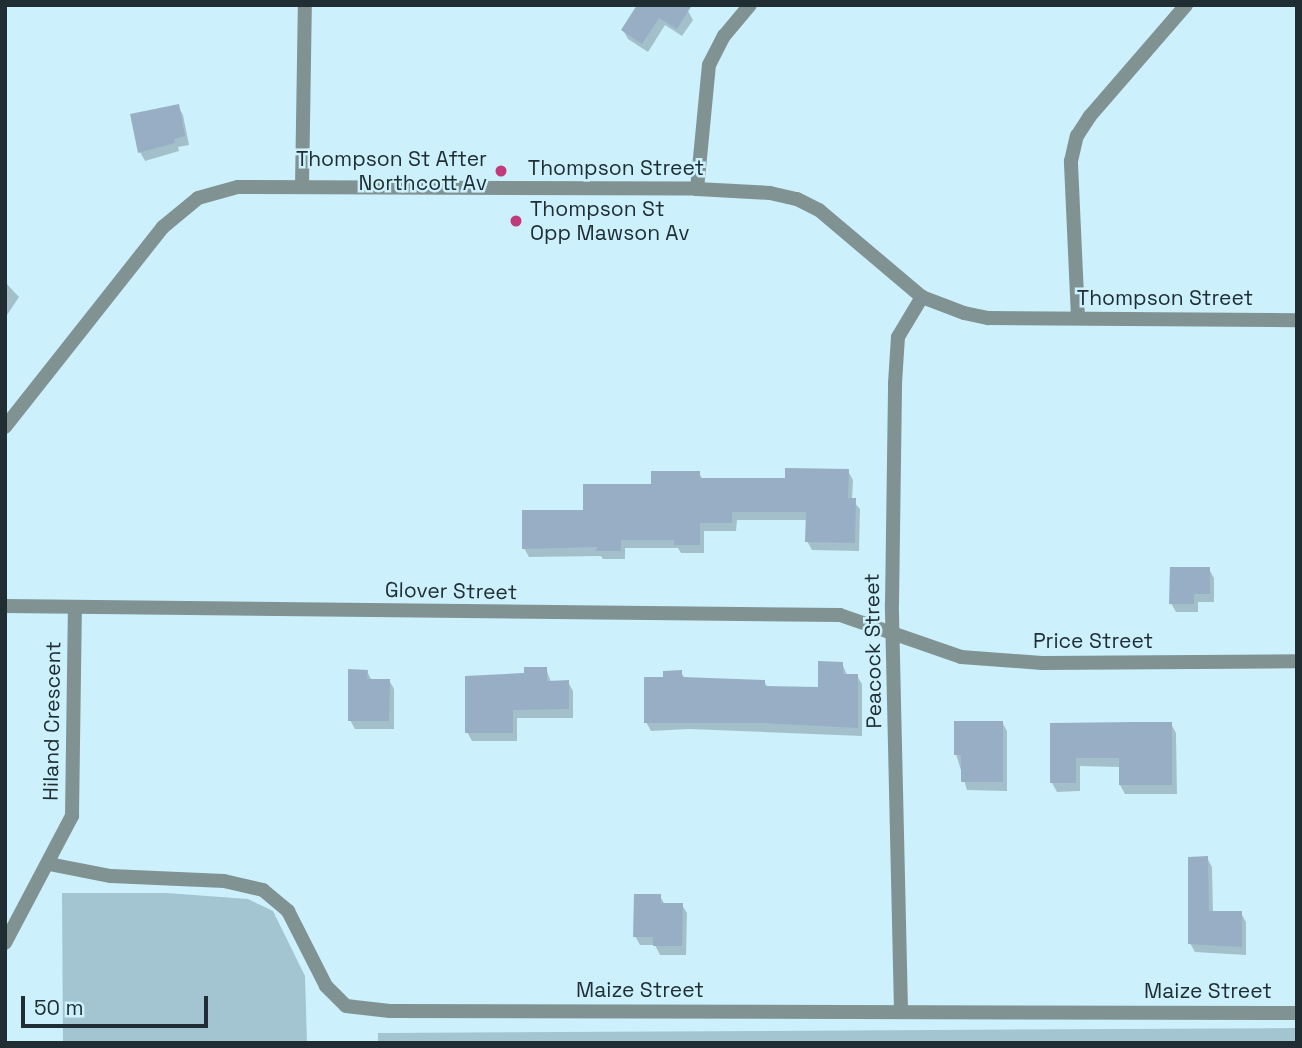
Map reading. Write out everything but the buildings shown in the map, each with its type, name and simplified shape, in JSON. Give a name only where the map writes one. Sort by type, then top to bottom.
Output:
[{"type":"street","points":[[302,187],[305,5]]},
{"type":"street","points":[[696,189],[709,65],[724,36],[750,5]]},
{"type":"street","points":[[1078,318],[1071,161],[1077,136],[1090,116],[1186,5]]},
{"type":"street","name":"Thompson Street","points":[[5,427],[134,262],[178,212],[198,198],[215,191],[238,187],[696,189],[770,193],[797,199],[820,210],[922,297],[988,318],[1297,320]]},
{"type":"street","name":"Peacock Street","points":[[901,1010],[893,634],[896,352],[898,337],[922,297]]},
{"type":"street","name":"Glover Street","points":[[5,606],[75,609],[839,615],[893,634]]},
{"type":"street","name":"Hiland Crescent","points":[[5,943],[72,816],[75,609]]},
{"type":"street","name":"Price Street","points":[[893,634],[961,656],[1042,663],[1297,661]]},
{"type":"street","name":"Maize Street","points":[[49,864],[111,876],[225,881],[263,890],[288,911],[326,986],[346,1006],[390,1011],[901,1010],[1297,1013]]},
{"type":"shaded area","points":[[62,893],[167,893],[248,899],[273,911],[305,976],[307,1043],[63,1043]]},
{"type":"shaded area","points":[[1297,1028],[1297,1043],[378,1043],[378,1033]]},
{"type":"place","name":"Thompson St After Northcott Av","points":[[501,171]]},
{"type":"place","name":"Thompson St Opp Mawson Av","points":[[516,221]]}]
